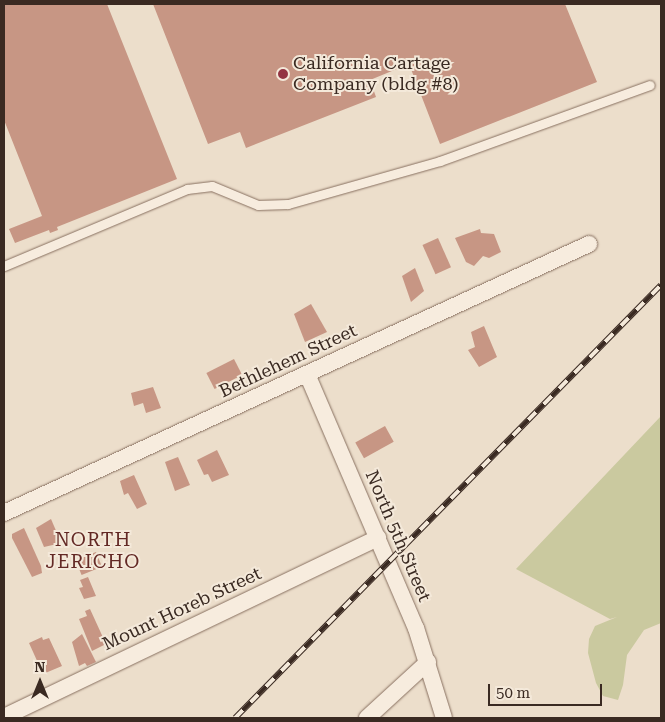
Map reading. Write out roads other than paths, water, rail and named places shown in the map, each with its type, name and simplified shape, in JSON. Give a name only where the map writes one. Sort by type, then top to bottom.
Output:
[{"type":"street","name":"Bethlehem Street","points":[[4,514],[589,244]]},
{"type":"street","name":"North 5th Street","points":[[307,374],[378,538],[428,662],[444,718]]},
{"type":"street","name":"Mount Horeb Street","points":[[4,717],[378,538]]},
{"type":"street","points":[[367,718],[428,662]]},
{"type":"lane","points":[[4,266],[187,189],[212,186],[258,205],[288,204],[440,161],[650,85]]},
{"type":"railway","points":[[235,718],[661,285]]},
{"type":"place","name":"California Cartage Company (bldg #8)","points":[[283,74]]},
{"type":"district","name":"NORTH JERICHO","points":[[93,551]]}]
